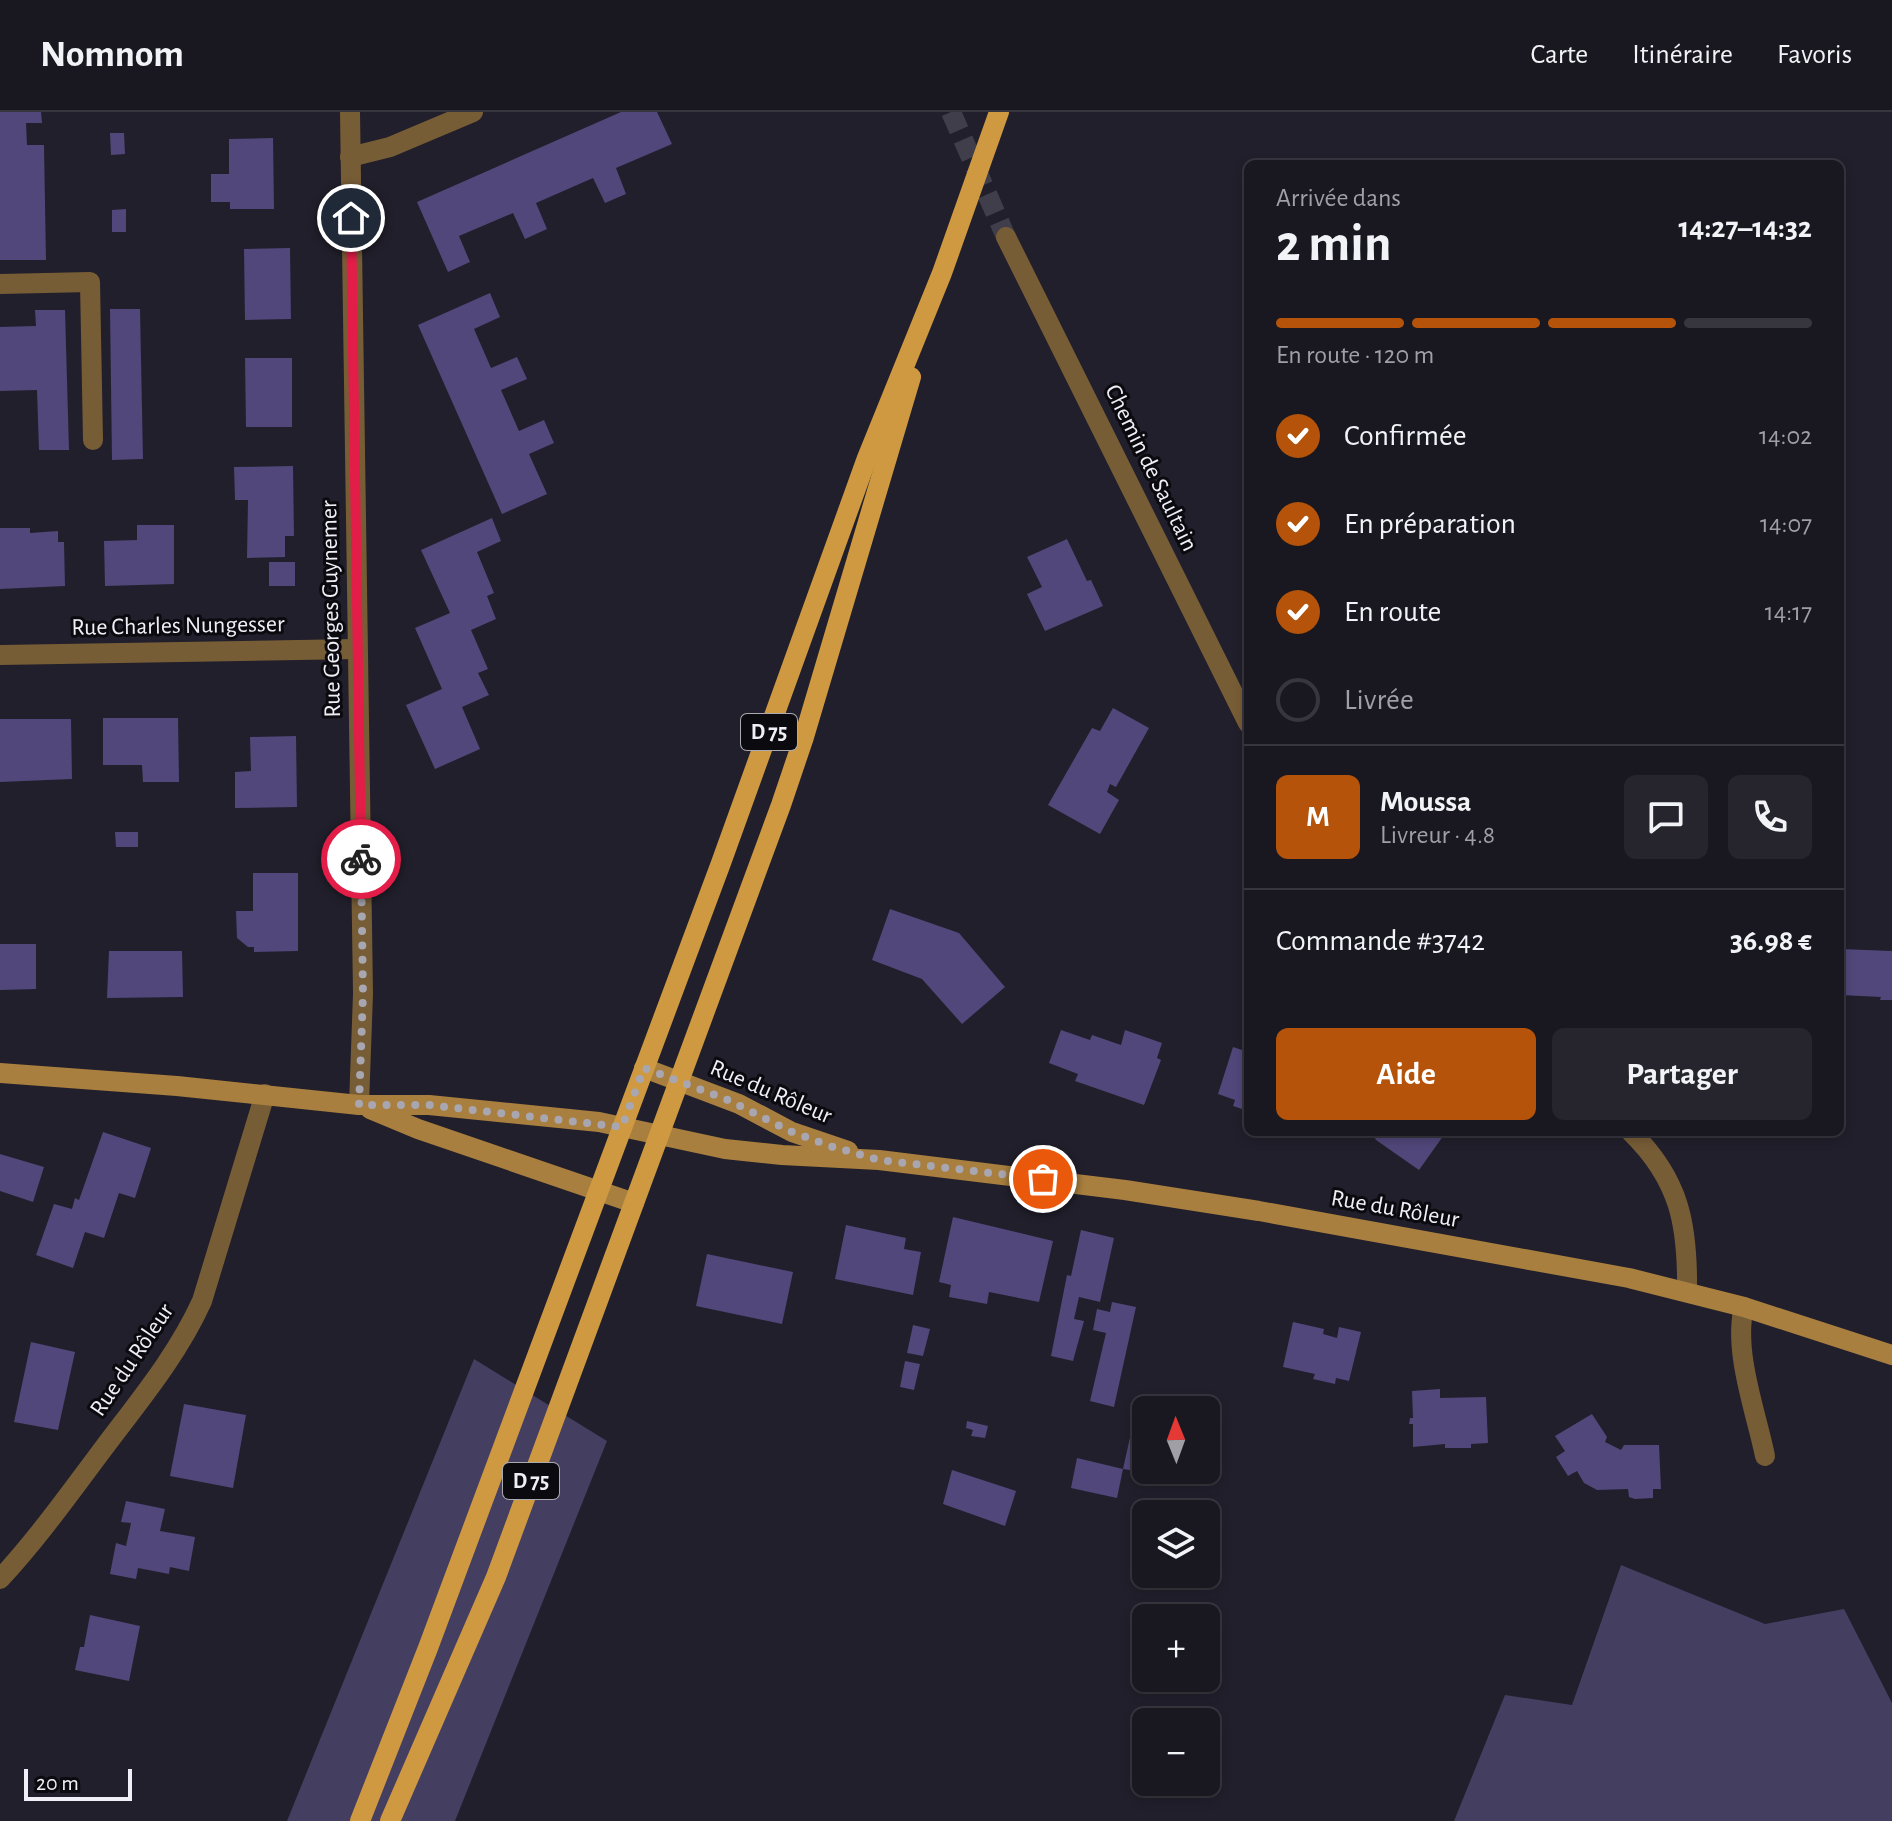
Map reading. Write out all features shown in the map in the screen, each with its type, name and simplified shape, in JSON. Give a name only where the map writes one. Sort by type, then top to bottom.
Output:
[{"type":"main road","name":"D 75","points":[[360,1821],[644,1068],[867,458],[942,273],[999,112]]},
{"type":"main road","name":"D 75","points":[[390,1821],[496,1577],[801,748],[942,273]]},
{"type":"street","name":"Rue Georges Guynemer","points":[[350,112],[363,994],[359,1105]]},
{"type":"street","points":[[350,157],[390,147],[473,112]]},
{"type":"street","name":"Chemin de Saultain","points":[[1006,237],[1244,715]]},
{"type":"street","points":[[0,284],[90,282],[93,440]]},
{"type":"street","name":"Rue Charles Nungesser","points":[[0,655],[357,649]]},
{"type":"street","name":"Rue du Rôleur","points":[[644,1068],[739,1104],[792,1132],[879,1160]]},
{"type":"street","name":"Rue du Rôleur","points":[[0,1073],[265,1094],[359,1105],[429,1105],[622,1127],[754,1153],[879,1160],[1043,1179],[1245,1209],[1574,1267],[1687,1292],[1744,1307],[1892,1355]]},
{"type":"street","name":"Rue du Rôleur","points":[[0,1579],[31,1544],[164,1368],[187,1332],[202,1301],[265,1094]]},
{"type":"street","name":"Rue du Rôleur","points":[[359,1105],[418,1129],[634,1203]]},
{"type":"street","points":[[1635,1136],[1656,1160],[1680,1207],[1687,1239],[1687,1292]]},
{"type":"street","points":[[1744,1307],[1740,1324],[1742,1349],[1765,1456]]},
{"type":"shaded area","points":[[474,1359],[607,1441],[455,1821],[287,1821]]},
{"type":"shaded area","points":[[1621,1565],[1765,1624],[1844,1609],[1892,1703],[1892,1821],[1454,1821],[1505,1695],[1572,1705]]},
{"type":"building","points":[[0,112],[41,112],[42,123],[26,123],[27,145],[44,145],[46,260],[0,260]]},
{"type":"building","points":[[621,112],[657,112],[672,144],[616,168],[626,194],[605,203],[593,178],[536,203],[547,229],[525,239],[513,213],[459,236],[470,262],[448,272],[417,202]]},
{"type":"building","points":[[110,133],[124,133],[125,154],[111,155]]},
{"type":"building","points":[[273,138],[274,209],[230,209],[230,202],[211,202],[211,174],[229,174],[229,139]]},
{"type":"building","points":[[126,209],[126,232],[112,232],[112,210]]},
{"type":"building","points":[[290,248],[291,319],[245,320],[244,249]]},
{"type":"building","points":[[490,293],[500,317],[474,329],[491,368],[517,357],[527,379],[501,390],[519,431],[544,420],[554,443],[529,454],[547,494],[502,514],[418,325]]},
{"type":"building","points":[[110,309],[140,309],[143,459],[112,460]]},
{"type":"building","points":[[35,310],[65,310],[69,450],[39,450],[37,390],[0,391],[0,327],[36,326]]},
{"type":"building","points":[[245,358],[292,358],[292,427],[246,427]]},
{"type":"building","points":[[293,466],[294,536],[285,536],[285,557],[247,558],[248,500],[235,500],[234,467]]},
{"type":"building","points":[[492,518],[501,541],[477,552],[494,593],[487,596],[496,619],[471,630],[488,669],[478,673],[489,695],[462,707],[480,749],[435,769],[406,705],[442,689],[415,628],[450,613],[421,550]]},
{"type":"building","points":[[137,525],[174,525],[174,584],[105,586],[104,541],[137,540]]},
{"type":"building","points":[[0,528],[30,528],[30,533],[58,531],[58,542],[64,542],[65,586],[0,589]]},
{"type":"building","points":[[1067,539],[1103,606],[1045,631],[1027,594],[1042,587],[1027,557]]},
{"type":"building","points":[[269,562],[295,562],[295,586],[269,586]]},
{"type":"building","points":[[1113,708],[1149,728],[1116,787],[1110,784],[1107,792],[1119,800],[1100,834],[1048,805],[1092,728],[1100,731]]},
{"type":"building","points":[[103,718],[178,718],[179,782],[143,782],[142,765],[103,765]]},
{"type":"building","points":[[0,719],[71,719],[72,779],[0,782]]},
{"type":"building","points":[[296,736],[297,807],[235,808],[235,772],[251,771],[250,737]]},
{"type":"building","points":[[115,832],[138,832],[138,847],[116,847]]},
{"type":"building","points":[[253,873],[298,873],[298,951],[254,952],[254,947],[248,947],[237,938],[236,911],[253,911]]},
{"type":"building","points":[[890,909],[959,933],[1005,987],[962,1024],[922,979],[872,960]]},
{"type":"building","points":[[0,944],[36,944],[36,989],[0,990]]},
{"type":"building","points":[[1844,949],[1892,951],[1892,1000],[1880,1000],[1881,997],[1844,995]]},
{"type":"building","points":[[109,951],[182,951],[183,997],[107,998]]},
{"type":"building","points":[[1061,1030],[1090,1040],[1092,1035],[1121,1045],[1125,1030],[1162,1043],[1157,1058],[1161,1060],[1144,1105],[1075,1081],[1078,1074],[1049,1063]]},
{"type":"building","points":[[1233,1047],[1244,1051],[1244,1110],[1233,1106],[1235,1100],[1218,1094]]},
{"type":"building","points":[[103,1132],[151,1148],[135,1198],[119,1193],[104,1238],[85,1232],[73,1268],[36,1255],[54,1204],[72,1209],[75,1198],[79,1200]]},
{"type":"building","points":[[1374,1136],[1443,1136],[1419,1170]]},
{"type":"building","points":[[0,1154],[44,1167],[33,1202],[0,1191]]},
{"type":"building","points":[[953,1217],[1053,1241],[1039,1302],[989,1292],[987,1304],[949,1297],[951,1285],[939,1282]]},
{"type":"building","points":[[846,1225],[906,1238],[904,1249],[921,1252],[913,1295],[835,1279]]},
{"type":"building","points":[[1081,1230],[1114,1238],[1100,1302],[1079,1297],[1074,1319],[1084,1321],[1073,1361],[1051,1356],[1067,1275],[1071,1276]]},
{"type":"building","points":[[707,1254],[793,1272],[782,1324],[696,1306]]},
{"type":"building","points":[[1112,1302],[1136,1307],[1114,1407],[1090,1401],[1106,1333],[1093,1330],[1097,1309],[1110,1312]]},
{"type":"building","points":[[1293,1322],[1324,1329],[1323,1334],[1337,1338],[1339,1327],[1361,1332],[1349,1381],[1336,1378],[1335,1384],[1313,1379],[1315,1374],[1283,1367]]},
{"type":"building","points":[[913,1325],[930,1329],[923,1356],[907,1353]]},
{"type":"building","points":[[31,1342],[75,1352],[58,1430],[14,1422]]},
{"type":"building","points":[[905,1361],[920,1364],[914,1390],[900,1387]]},
{"type":"building","points":[[1440,1389],[1440,1398],[1486,1397],[1488,1443],[1471,1444],[1471,1448],[1445,1448],[1445,1444],[1413,1447],[1413,1424],[1409,1424],[1410,1418],[1413,1418],[1412,1391]]},
{"type":"building","points":[[184,1404],[246,1415],[233,1488],[170,1476]]},
{"type":"building","points":[[1592,1414],[1607,1437],[1605,1442],[1621,1450],[1624,1445],[1659,1445],[1661,1489],[1653,1489],[1653,1498],[1629,1497],[1628,1489],[1597,1490],[1584,1483],[1577,1471],[1568,1476],[1556,1457],[1565,1451],[1555,1436]]},
{"type":"building","points":[[967,1421],[988,1426],[985,1438],[971,1436],[973,1430],[966,1428]]},
{"type":"building","points":[[1132,1428],[1132,1470],[1123,1469]]},
{"type":"building","points":[[1077,1458],[1123,1469],[1117,1498],[1071,1488]]},
{"type":"building","points":[[952,1470],[1016,1491],[1005,1526],[943,1504]]},
{"type":"building","points":[[126,1501],[165,1509],[160,1531],[195,1537],[189,1571],[170,1567],[169,1574],[138,1568],[136,1579],[110,1574],[116,1543],[126,1546],[131,1523],[121,1522]]},
{"type":"building","points":[[90,1615],[140,1626],[129,1681],[75,1670],[80,1647],[84,1647]]},
{"type":"tunnel","points":[[951,112],[1006,237]]},
{"type":"way so far","points":[[361,859],[363,994],[359,1105],[429,1105],[622,1127],[644,1068],[739,1104],[792,1132],[879,1160],[1043,1179]]},
{"type":"route","points":[[351,218],[361,859]]}]
